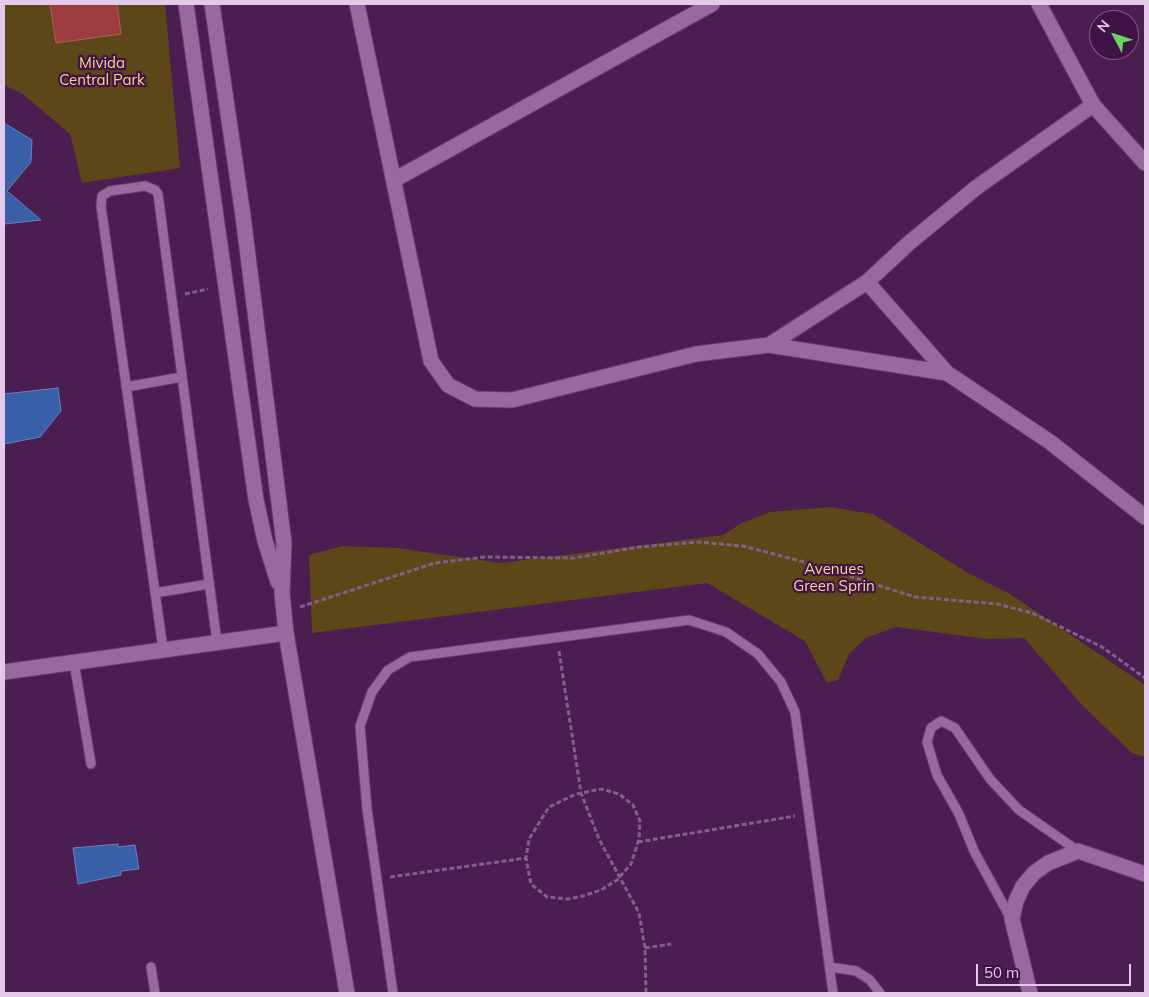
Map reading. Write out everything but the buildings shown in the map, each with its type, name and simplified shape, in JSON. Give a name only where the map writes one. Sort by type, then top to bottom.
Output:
[{"type":"street","points":[[186,4],[256,500],[265,540],[282,593]]},
{"type":"street","points":[[212,4],[243,216],[284,543],[283,613],[347,993]]},
{"type":"street","points":[[357,4],[431,362],[448,385],[475,399],[512,400],[696,354],[769,344],[947,373]]},
{"type":"street","points":[[394,180],[712,4]]},
{"type":"street","points":[[1039,4],[1093,105],[1145,164]]},
{"type":"street","points":[[769,344],[867,282],[909,243],[977,187],[1093,105]]},
{"type":"street","points":[[867,282],[947,373],[1050,442],[1145,518]]},
{"type":"street","points":[[246,420],[268,415]]},
{"type":"street","points":[[4,672],[286,633]]},
{"type":"street","points":[[1030,993],[1012,919],[1016,901],[1023,886],[1034,873],[1048,863],[1078,851],[1145,874]]},
{"type":"lane","points":[[163,649],[100,206],[106,193],[145,186],[155,190],[158,194],[217,642]]},
{"type":"lane","points":[[126,387],[182,377]]},
{"type":"lane","points":[[155,593],[209,584]]},
{"type":"lane","points":[[393,993],[367,809],[360,726],[372,692],[388,670],[410,657],[689,620],[726,632],[758,654],[781,682],[795,712],[833,993]]},
{"type":"lane","points":[[74,662],[91,764]]},
{"type":"lane","points":[[1012,919],[974,851],[959,814],[937,775],[927,742],[931,728],[942,721],[955,728],[990,779],[1019,810],[1078,851]]},
{"type":"lane","points":[[151,967],[155,993]]},
{"type":"lane","points":[[830,967],[856,971],[870,980],[880,993]]},
{"type":"path","points":[[172,298],[226,285]]},
{"type":"path","points":[[283,613],[436,563],[485,557],[574,558],[639,547],[698,542],[743,546],[808,563],[915,597],[998,604],[1032,612],[1102,647],[1145,678]]},
{"type":"path","points":[[557,638],[581,793],[599,839],[639,912],[645,948],[646,993]]},
{"type":"path","points":[[602,789],[619,794],[633,805],[640,820],[638,842],[631,864],[619,877],[601,890],[568,899],[547,897],[531,884],[526,858],[529,840],[549,808],[581,793],[602,789]]},
{"type":"path","points":[[638,842],[809,813]]},
{"type":"path","points":[[377,879],[526,858]]},
{"type":"path","points":[[645,948],[671,944]]},
{"type":"green space","name":"Mivida Central Park","points":[[4,4],[165,4],[180,168],[82,183],[70,134],[23,94],[4,85]]},
{"type":"green space","name":"Avenues Green Sprin","points":[[829,507],[873,514],[970,574],[1010,594],[1145,685],[1145,757],[1132,753],[1082,705],[1024,638],[987,639],[896,627],[866,638],[849,654],[838,680],[827,683],[805,641],[707,583],[312,633],[309,555],[342,546],[397,548],[501,563],[723,535],[740,524],[770,512]]},
{"type":"water","points":[[4,123],[32,140],[31,162],[7,191],[41,220],[4,224]]},
{"type":"water","points":[[58,388],[61,411],[40,437],[4,444],[4,394]]},
{"type":"water","points":[[118,844],[118,847],[135,845],[139,869],[121,871],[121,875],[78,884],[73,848]]}]
